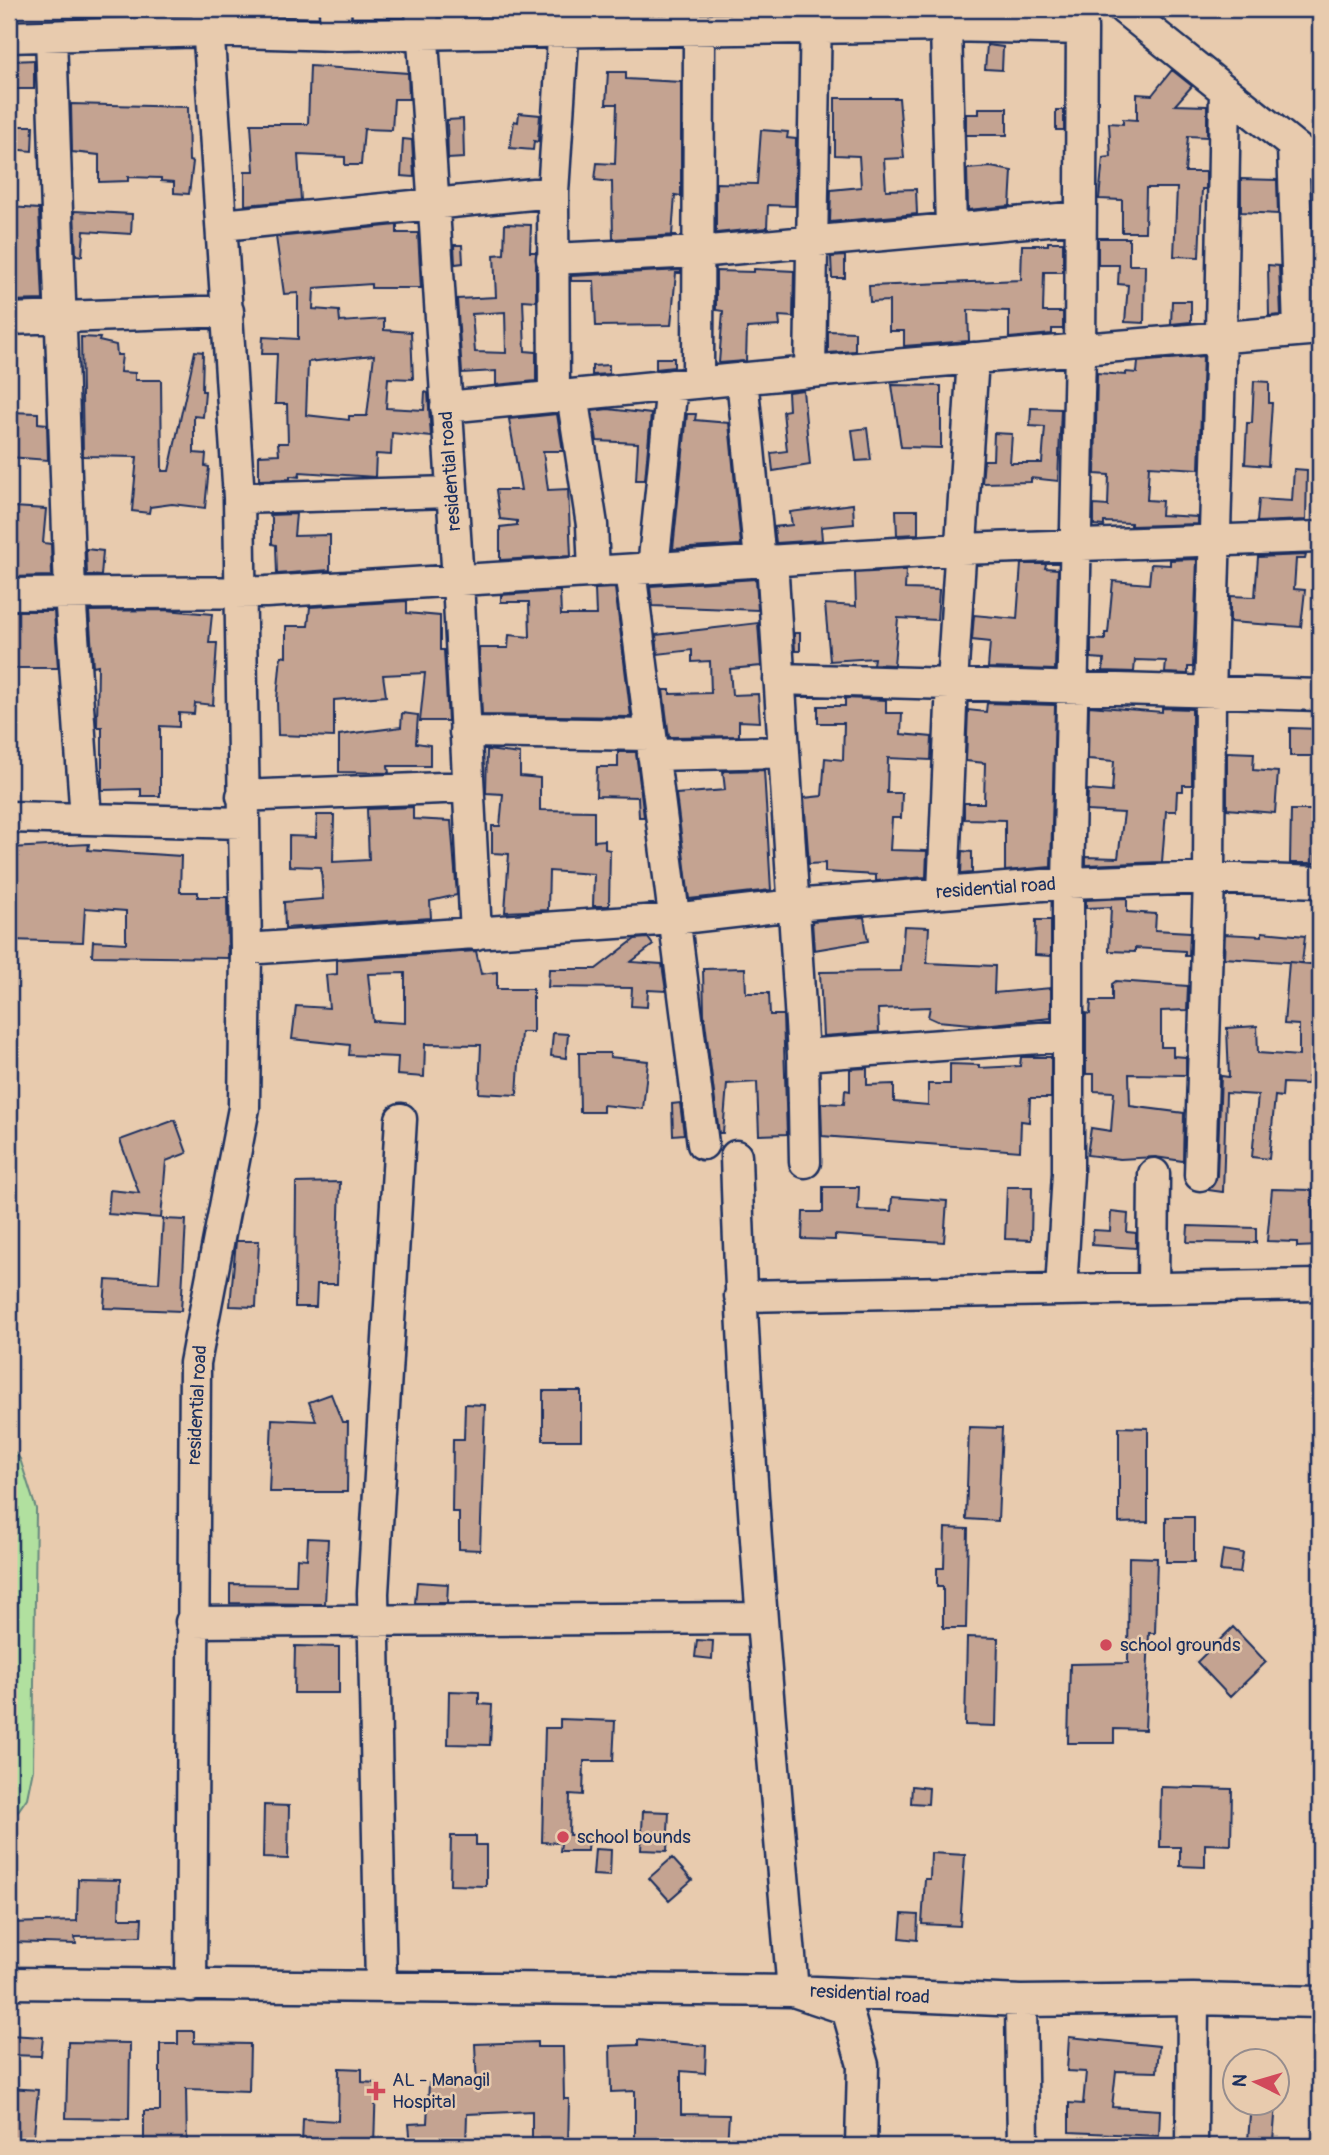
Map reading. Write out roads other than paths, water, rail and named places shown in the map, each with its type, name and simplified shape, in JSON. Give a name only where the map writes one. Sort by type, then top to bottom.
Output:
[{"type":"street","points":[[1124,9],[1320,167]]},
{"type":"street","points":[[810,372],[816,18]]},
{"type":"street","points":[[9,37],[51,36],[208,20],[654,20],[699,30],[816,18],[946,26],[1081,19],[1080,351],[1068,883],[1068,1173],[1061,1290]]},
{"type":"street","name":"residential road","points":[[191,1986],[191,1622],[195,1363],[244,1108],[246,949],[239,498],[229,311],[208,20]]},
{"type":"street","points":[[564,20],[553,192],[552,259],[563,396],[592,525],[594,572]]},
{"type":"street","name":"residential road","points":[[421,21],[458,581],[476,934]]},
{"type":"street","points":[[946,26],[951,228]]},
{"type":"street","points":[[699,30],[698,252],[685,384],[641,569],[651,745],[703,1144]]},
{"type":"street","points":[[51,36],[70,593],[86,819]]},
{"type":"street","points":[[1200,1175],[1209,878],[1210,693],[1225,90]]},
{"type":"street","points":[[446,407],[742,378],[1080,351],[1221,335],[1310,329],[1293,146]]},
{"type":"street","points":[[222,225],[553,192]]},
{"type":"street","points":[[552,259],[811,243],[1080,216]]},
{"type":"street","points":[[9,319],[229,311]]},
{"type":"street","points":[[943,892],[952,683],[973,358]]},
{"type":"street","points":[[742,378],[779,679],[803,1055],[805,1162]]},
{"type":"street","points":[[239,498],[451,492]]},
{"type":"street","points":[[9,594],[266,592],[961,549],[1320,537]]},
{"type":"street","points":[[779,679],[1320,695]]},
{"type":"street","points":[[465,732],[784,752]]},
{"type":"street","points":[[9,817],[86,819],[243,809],[468,787]]},
{"type":"street","name":"residential road","points":[[246,949],[673,919],[794,905],[1068,883],[1209,878],[1320,882]]},
{"type":"street","points":[[803,1055],[1068,1035]]},
{"type":"street","points":[[381,1985],[374,1620],[401,1119]]},
{"type":"street","name":"residential road","points":[[736,1156],[740,1296],[760,1618],[793,1991],[1021,2001],[1192,1999],[1320,2002]]},
{"type":"street","points":[[1153,1288],[1154,1174]]},
{"type":"street","points":[[740,1296],[1320,1285]]},
{"type":"street","points":[[191,1622],[760,1618]]},
{"type":"street","points":[[9,1983],[793,1991],[847,2009],[863,2065],[861,2146]]},
{"type":"street","points":[[1192,1999],[1192,2146]]},
{"type":"street","points":[[1021,2001],[1023,2146]]},
{"type":"place","name":"school grounds","points":[[1106,1645]]},
{"type":"place","name":"school bounds","points":[[563,1837]]},
{"type":"place","name":"AL - Managil Hospital","points":[[376,2091]]}]
